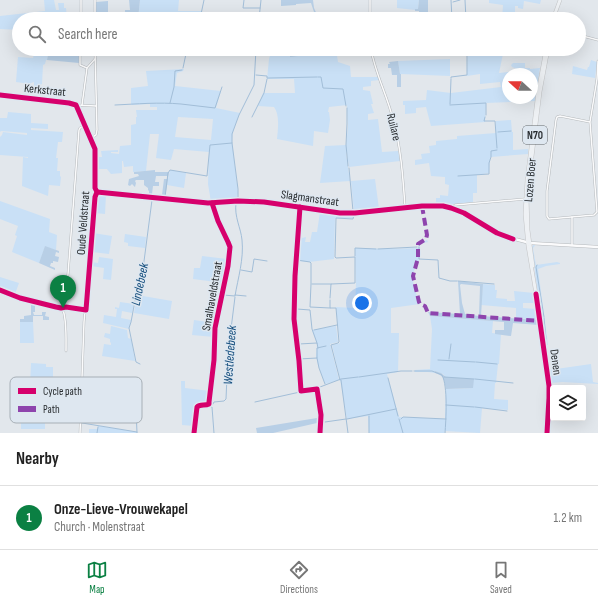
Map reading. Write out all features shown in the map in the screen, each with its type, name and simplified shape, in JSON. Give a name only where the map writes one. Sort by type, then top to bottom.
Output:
[{"type":"main road","points":[[557,12],[561,0]]},
{"type":"main road","name":"Lozen Boer","points":[[525,199],[538,92],[546,56]]},
{"type":"main road","name":"Lozen Boer","points":[[529,241],[527,210],[529,181],[546,56]]},
{"type":"main road","name":"Kerkstraat","points":[[0,95],[76,105],[91,138]]},
{"type":"main road","name":"Oude Veldstraat","points":[[91,138],[95,149],[95,188],[97,192]]},
{"type":"main road","name":"Slagmanstraat","points":[[97,192],[212,203],[238,201],[259,202],[344,213],[432,206],[451,208],[464,213],[501,235],[513,239],[598,246]]},
{"type":"main road","name":"Denen","points":[[525,199],[525,224],[529,241],[549,386],[547,433]]},
{"type":"street","points":[[80,12],[81,0]]},
{"type":"street","points":[[95,0],[95,12]]},
{"type":"street","points":[[370,0],[370,12]]},
{"type":"street","points":[[586,37],[598,40]]},
{"type":"street","points":[[80,56],[80,65],[87,68]]},
{"type":"street","name":"Ruilare","points":[[373,56],[393,119],[400,151],[405,208]]},
{"type":"street","points":[[82,105],[87,68],[96,58]]},
{"type":"street","name":"Oude Veldstraat","points":[[91,138],[96,134],[96,58]]},
{"type":"street","points":[[590,122],[560,116],[556,120],[547,191],[547,216],[551,219],[594,215],[597,212],[590,122],[597,79],[598,61]]},
{"type":"street","points":[[76,105],[96,106]]},
{"type":"street","points":[[66,351],[64,311],[62,307],[68,270],[79,130],[85,125]]},
{"type":"street","name":"Oude Veldstraat","points":[[82,377],[84,322],[95,196],[97,192]]},
{"type":"street","points":[[451,208],[455,205],[525,199]]},
{"type":"street","name":"Smalhaveldstraat","points":[[194,433],[197,407],[207,405],[209,403],[214,360],[215,328],[228,266],[230,247],[218,221],[212,203]]},
{"type":"street","points":[[572,217],[572,244]]},
{"type":"street","points":[[0,290],[20,298],[62,307],[66,306],[86,310]]},
{"type":"street","name":"Oude Veldstraat","points":[[80,423],[80,433]]},
{"type":"shaded area","points":[[44,0],[54,0],[56,10],[59,10],[58,3],[64,3],[64,8],[66,8],[66,12],[36,12],[45,11]]},
{"type":"shaded area","points":[[129,0],[140,0],[139,12],[125,12],[125,10],[130,10]]},
{"type":"shaded area","points":[[140,0],[179,0],[178,11],[202,11],[202,12],[139,12]]},
{"type":"shaded area","points":[[281,0],[313,0],[316,12],[314,12],[311,3],[281,6]]},
{"type":"shaded area","points":[[397,0],[419,0],[418,9],[397,8]]},
{"type":"shaded area","points":[[419,0],[428,0],[428,12],[415,11],[415,9],[418,9]]},
{"type":"shaded area","points":[[489,0],[541,0],[540,4],[524,1],[523,9],[515,6],[515,12],[502,12],[503,5],[489,3]]},
{"type":"shaded area","points":[[108,1],[108,12],[96,12],[96,2]]},
{"type":"shaded area","points":[[12,15],[12,30],[0,29],[0,16]]},
{"type":"shaded area","points":[[33,56],[48,56],[45,64],[43,65],[42,84],[39,87],[34,86],[34,82],[31,84],[16,82],[18,57],[33,58]]},
{"type":"shaded area","points":[[48,56],[79,56],[79,63],[47,60]]},
{"type":"shaded area","points":[[270,56],[337,56],[338,62],[350,66],[351,77],[378,77],[379,80],[371,81],[371,86],[363,87],[363,90],[370,91],[373,104],[371,104],[374,113],[368,114],[368,120],[378,119],[382,152],[398,151],[400,161],[349,167],[346,148],[348,125],[347,105],[329,107],[328,112],[330,120],[328,133],[314,131],[313,146],[277,139],[278,118],[276,110],[274,107],[258,106],[263,93],[295,93],[294,79],[267,79]]},
{"type":"shaded area","points":[[468,56],[503,56],[499,73],[502,73],[502,102],[486,103],[485,122],[431,126],[426,107],[416,108],[416,113],[405,114],[405,105],[403,105],[403,101],[426,100],[427,90],[451,93],[501,87],[500,82],[480,84],[480,74],[467,76]]},
{"type":"shaded area","points":[[450,59],[450,76],[400,74],[398,61]]},
{"type":"shaded area","points":[[591,60],[597,62],[595,78],[572,74],[573,66],[587,70]]},
{"type":"shaded area","points":[[398,61],[401,74],[401,87],[397,87],[397,75],[392,75],[391,68],[388,68],[388,64],[390,64],[389,62]]},
{"type":"shaded area","points":[[513,63],[525,63],[525,68],[514,68],[511,65]]},
{"type":"shaded area","points":[[538,68],[540,68],[538,81]]},
{"type":"shaded area","points":[[184,69],[183,71],[177,73],[175,86],[221,91],[216,108],[240,113],[234,127],[232,138],[238,193],[236,200],[211,202],[208,184],[209,152],[174,149],[171,160],[156,158],[159,134],[150,134],[146,171],[133,172],[133,166],[124,167],[123,161],[122,173],[111,174],[107,169],[97,169],[97,157],[102,157],[101,151],[118,150],[118,152],[111,153],[119,154],[120,146],[131,145],[131,125],[136,124],[136,110],[157,110],[157,107],[150,107],[150,104],[131,105],[131,88],[148,86],[146,71]],"holes":[[[178,117],[213,119],[211,140],[175,137]]]},
{"type":"shaded area","points":[[8,112],[31,114],[31,123],[48,124],[48,129],[31,128],[31,130],[63,132],[62,142],[58,142],[56,158],[58,158],[57,171],[60,171],[61,177],[60,186],[49,185],[48,196],[22,186],[23,157],[28,157],[0,155],[0,137],[3,132],[27,135],[27,133],[1,131],[0,132],[0,118],[7,118]]},
{"type":"shaded area","points":[[511,120],[513,150],[528,149],[528,154],[491,157],[489,173],[477,175],[477,193],[473,193],[473,202],[453,204],[449,206],[436,204],[436,198],[440,198],[440,195],[448,196],[449,185],[445,184],[445,177],[431,176],[429,163],[415,165],[415,160],[422,159],[421,154],[430,153],[429,146],[436,145],[436,141],[457,139],[457,136],[496,133],[496,121]]},
{"type":"shaded area","points":[[346,145],[350,181],[320,183],[325,146]]},
{"type":"shaded area","points":[[155,170],[155,172],[169,172],[165,198],[159,197],[159,194],[162,195],[164,179],[167,179],[167,176],[156,176],[155,182],[159,182],[159,186],[153,186],[152,194],[157,195],[156,197],[134,195],[135,193],[149,194],[149,191],[144,185],[144,180],[136,180],[135,187],[132,184],[130,186],[128,185],[129,179],[139,176],[138,174],[134,174],[134,172]]},
{"type":"shaded area","points":[[170,170],[186,173],[184,188],[167,185]]},
{"type":"shaded area","points":[[375,179],[379,209],[354,211],[351,181]]},
{"type":"shaded area","points":[[99,194],[106,195],[105,214],[95,213],[96,196]]},
{"type":"shaded area","points":[[0,201],[50,219],[49,232],[57,235],[56,250],[45,247],[39,263],[12,252],[17,236],[15,235],[18,226],[0,219]]},
{"type":"shaded area","points":[[320,212],[355,216],[353,216],[353,218],[335,218],[334,259],[309,262],[297,261],[298,239],[306,237],[305,242],[310,242],[312,232],[317,232]]},
{"type":"shaded area","points":[[93,233],[112,236],[109,254],[92,252]]},
{"type":"shaded area","points":[[125,234],[146,237],[145,248],[128,246],[128,243],[124,242]]},
{"type":"shaded area","points":[[427,240],[428,242],[419,244],[420,257],[413,275],[414,286],[420,304],[391,308],[391,333],[399,333],[398,372],[387,374],[399,417],[445,419],[446,389],[473,388],[473,379],[446,377],[435,371],[435,373],[415,372],[415,370],[430,369],[432,329],[430,316],[493,321],[492,333],[501,334],[499,364],[495,383],[494,399],[508,400],[508,410],[482,408],[480,433],[445,431],[444,433],[369,433],[368,416],[347,419],[332,345],[340,343],[336,307],[355,308],[355,248],[418,248],[419,243]]},
{"type":"shaded area","points":[[536,244],[533,248],[536,265],[557,262],[560,263],[538,269],[548,345],[545,345],[532,247]]},
{"type":"shaded area","points":[[45,246],[59,251],[59,253],[56,252],[55,256],[59,257],[58,262],[53,261],[50,266],[55,268],[55,270],[39,263]]},
{"type":"shaded area","points":[[202,256],[227,259],[224,283],[193,279],[194,268],[200,268]]},
{"type":"shaded area","points":[[99,257],[113,259],[111,280],[103,279],[104,268],[91,266],[91,262],[98,263]]},
{"type":"shaded area","points":[[0,277],[19,283],[15,294],[0,288]]},
{"type":"shaded area","points":[[458,281],[483,284],[481,316],[538,320],[539,325],[513,323],[511,336],[495,334],[495,330],[504,330],[504,322],[430,316],[428,312],[460,314]],"holes":[[[460,285],[480,286],[479,316],[465,314]]]},
{"type":"shaded area","points":[[483,284],[495,285],[495,290],[497,290],[496,298],[507,299],[507,301],[515,301],[514,291],[534,293],[535,303],[523,303],[523,308],[536,309],[538,320],[516,318],[516,308],[481,305]]},
{"type":"shaded area","points":[[137,295],[172,301],[169,319],[134,313]]},
{"type":"shaded area","points":[[31,301],[37,303],[35,306],[35,312],[33,312],[34,315],[42,315],[42,312],[46,312],[45,316],[49,317],[49,320],[43,320],[43,316],[33,316],[33,322],[20,322],[20,319],[24,319],[24,316],[31,315]]},
{"type":"shaded area","points":[[120,302],[134,304],[132,313],[122,311],[121,318],[131,320],[129,329],[103,323],[104,315],[116,317],[117,309],[115,309],[115,307],[119,308]]},
{"type":"shaded area","points":[[194,320],[215,323],[214,337],[192,335]]},
{"type":"shaded area","points":[[20,322],[33,322],[34,343],[20,343]]},
{"type":"shaded area","points":[[111,326],[127,330],[128,338],[131,339],[135,361],[102,356],[104,344],[111,345],[110,339],[104,337],[105,333],[110,334]]},
{"type":"shaded area","points":[[336,326],[338,342],[330,344],[339,380],[325,384],[316,357],[317,344],[312,330]]},
{"type":"shaded area","points":[[31,363],[46,364],[46,367],[53,367],[53,377],[30,377]]},
{"type":"shaded area","points":[[591,364],[593,382],[598,384],[562,382],[551,383],[549,370]]},
{"type":"shaded area","points":[[435,371],[446,377],[474,379],[473,388],[446,389],[444,379],[435,373]]},
{"type":"shaded area","points":[[181,381],[185,381],[185,388],[210,391],[208,404],[198,405],[196,407],[194,426],[182,425]]},
{"type":"shaded area","points":[[323,417],[324,433],[319,433],[317,423],[273,433],[257,433],[256,428]]},
{"type":"shaded area","points":[[21,423],[45,423],[45,429],[21,429]]},
{"type":"shaded area","points":[[98,426],[137,432],[89,433],[89,429],[98,429]]},
{"type":"waterway","points":[[201,12],[204,0]]},
{"type":"waterway","points":[[244,0],[243,8],[260,8]]},
{"type":"waterway","name":"Westledebeek","points":[[260,12],[261,0]]},
{"type":"waterway","points":[[451,0],[452,12]]},
{"type":"waterway","points":[[453,2],[460,0]]},
{"type":"waterway","points":[[465,0],[466,12]]},
{"type":"waterway","points":[[183,68],[186,56]]},
{"type":"waterway","name":"Westledebeek","points":[[238,199],[232,134],[239,115],[254,85],[256,56]]},
{"type":"waterway","points":[[451,78],[467,75],[467,56]]},
{"type":"waterway","points":[[170,103],[174,87],[175,71],[182,70]]},
{"type":"waterway","points":[[256,75],[267,76],[267,78],[317,77]]},
{"type":"waterway","points":[[318,77],[321,77],[323,88],[343,89],[346,106]]},
{"type":"waterway","points":[[252,117],[264,93],[267,79]]},
{"type":"waterway","points":[[450,104],[451,79]]},
{"type":"waterway","points":[[115,105],[164,103],[215,108],[222,87]]},
{"type":"waterway","points":[[450,105],[486,103],[486,115]]},
{"type":"waterway","points":[[347,108],[346,145],[348,166]]},
{"type":"waterway","points":[[485,117],[484,121],[495,121],[497,148]]},
{"type":"waterway","points":[[498,132],[511,131]]},
{"type":"waterway","name":"Lindebeek","points":[[153,195],[165,197],[168,173],[170,170],[207,176],[210,145],[232,143]]},
{"type":"waterway","points":[[458,176],[489,174],[491,151],[497,150]]},
{"type":"waterway","points":[[349,168],[353,211]]},
{"type":"waterway","name":"Lindebeek","points":[[140,364],[136,362],[129,328],[143,269],[153,200]]},
{"type":"waterway","name":"Westledebeek","points":[[223,295],[235,296],[241,261],[242,240],[236,213],[236,203]]},
{"type":"waterway","points":[[330,298],[331,284],[355,283],[355,257],[335,257],[336,218],[353,219],[354,215]]},
{"type":"waterway","points":[[378,249],[417,247]]},
{"type":"waterway","points":[[419,247],[419,259],[438,260],[439,278],[457,281]]},
{"type":"waterway","points":[[355,256],[355,248],[376,249]]},
{"type":"waterway","points":[[241,270],[252,272],[254,259],[267,261]]},
{"type":"waterway","points":[[297,260],[311,263],[310,307],[330,308]]},
{"type":"waterway","points":[[537,265],[536,267],[544,317]]},
{"type":"waterway","points":[[458,281],[494,284]]},
{"type":"waterway","points":[[312,284],[331,284]]},
{"type":"waterway","points":[[235,295],[246,296]]},
{"type":"waterway","name":"Westledebeek","points":[[213,404],[214,402],[224,401],[226,399],[228,353],[235,297]]},
{"type":"waterway","points":[[330,300],[330,308],[336,308],[339,342],[331,345],[340,380]]},
{"type":"waterway","points":[[297,309],[310,310],[312,329],[317,343]]},
{"type":"waterway","points":[[544,318],[546,339]]},
{"type":"waterway","points":[[314,330],[337,325]]},
{"type":"waterway","points":[[299,344],[317,343],[318,348]]},
{"type":"waterway","points":[[449,359],[451,344]]},
{"type":"waterway","points":[[299,359],[317,358],[317,348],[326,346]]},
{"type":"waterway","points":[[317,358],[325,384]]},
{"type":"waterway","points":[[438,360],[475,362]]},
{"type":"waterway","points":[[476,362],[497,364]]},
{"type":"waterway","points":[[359,377],[401,371],[412,371]]},
{"type":"waterway","points":[[414,371],[432,371],[442,375],[446,395],[445,433]]},
{"type":"waterway","points":[[302,390],[320,387],[341,379],[358,377]]},
{"type":"waterway","points":[[444,377],[474,379]]},
{"type":"waterway","points":[[388,378],[398,416]]},
{"type":"waterway","points":[[475,379],[513,383]]},
{"type":"waterway","points":[[341,380],[348,433]]},
{"type":"waterway","points":[[302,392],[315,390]]},
{"type":"waterway","points":[[255,402],[300,392]]},
{"type":"waterway","points":[[446,405],[474,407]]},
{"type":"waterway","points":[[199,407],[208,406]]},
{"type":"waterway","name":"Westledebeek","points":[[209,406],[212,407],[214,433]]},
{"type":"waterway","points":[[475,407],[507,411]]},
{"type":"waterway","points":[[347,419],[396,409]]},
{"type":"waterway","points":[[369,416],[369,433]]},
{"type":"waterway","points":[[401,419],[403,417],[446,419]]},
{"type":"waterway","points":[[325,422],[346,419]]},
{"type":"waterway","points":[[399,419],[403,433]]},
{"type":"waterway","points":[[82,423],[137,432]]},
{"type":"waterway","name":"Lindebeek","points":[[137,423],[137,433]]},
{"type":"waterway","points":[[97,433],[98,427]]},
{"type":"marked path","points":[[422,206],[427,235],[426,239],[418,244],[418,258],[413,276],[419,302],[425,306],[428,313],[540,321]]},
{"type":"cycle path","points":[[0,95],[76,105],[95,149],[95,188],[97,192],[95,197],[86,310],[56,307],[20,298],[0,290]]},
{"type":"cycle path","points":[[97,192],[208,203],[238,201],[264,202],[340,213],[355,213],[422,206],[443,206],[464,213],[497,233],[513,239]]},
{"type":"cycle path","points":[[194,433],[197,407],[209,404],[214,360],[215,328],[228,266],[230,247],[218,221],[212,203]]},
{"type":"cycle path","points":[[300,207],[295,276],[294,319],[301,391],[317,389],[321,415],[320,433]]},
{"type":"cycle path","points":[[536,294],[549,386],[547,433]]},
{"type":"place","name":"Onze-Lieve-Vrouwekapel","points":[[63,308]]}]
